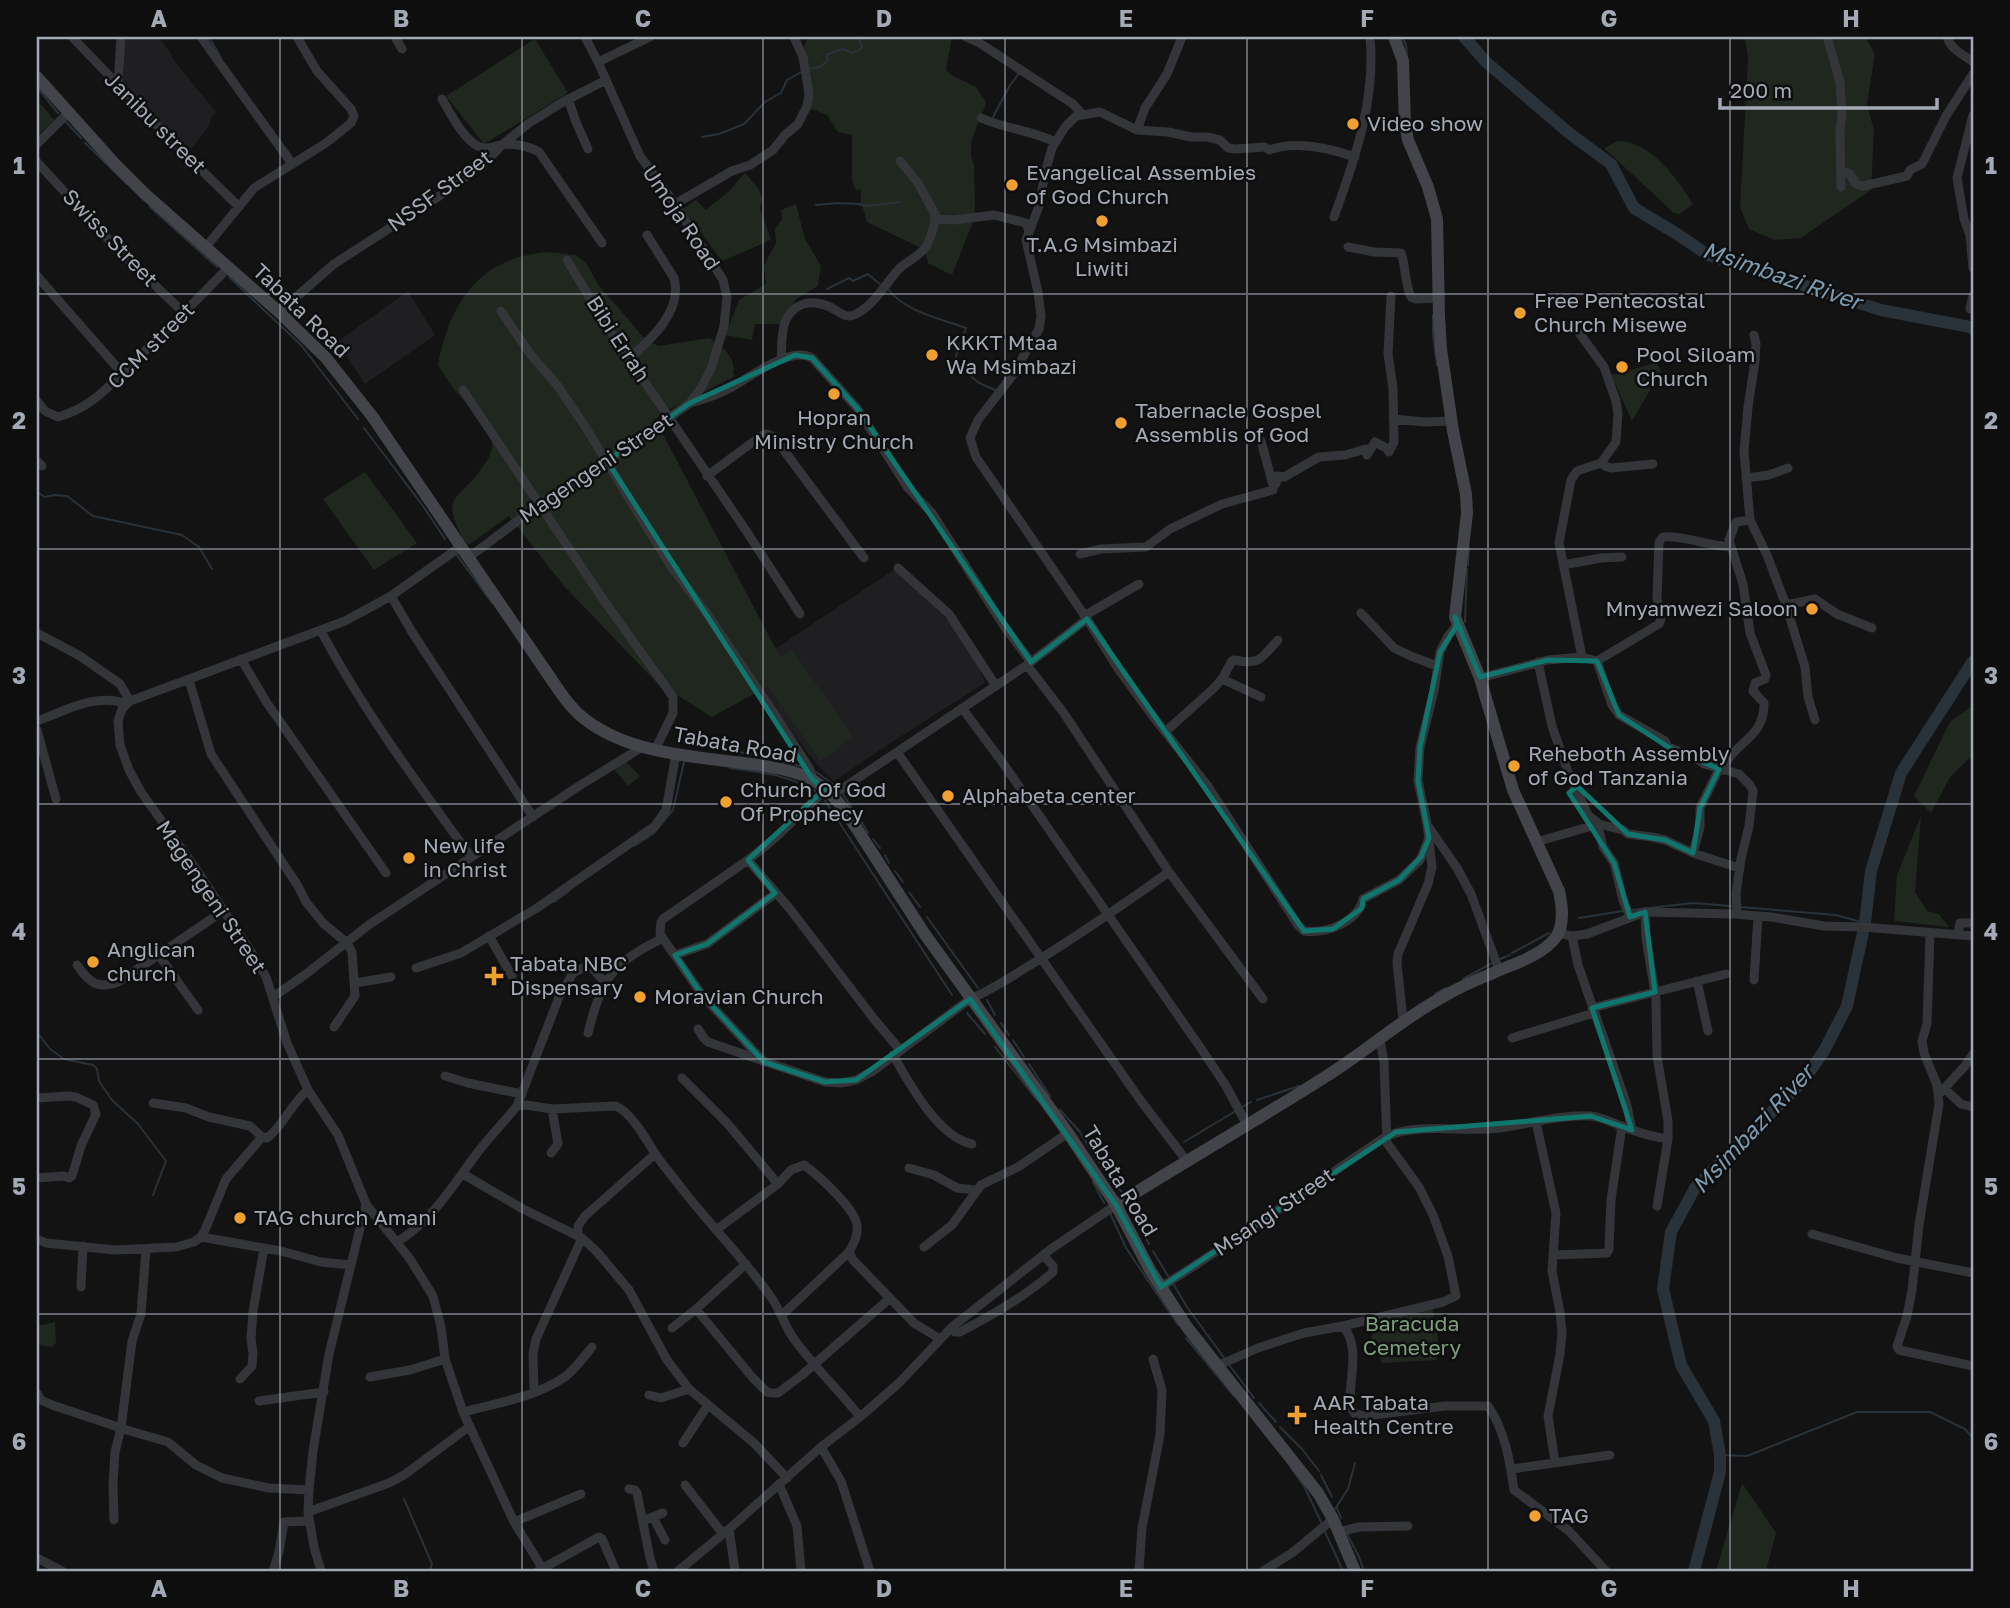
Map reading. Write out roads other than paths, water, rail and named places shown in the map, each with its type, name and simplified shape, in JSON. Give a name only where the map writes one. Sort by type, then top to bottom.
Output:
[{"type":"main road","points":[[1116,1205],[1327,1076],[1380,1040],[1403,1020],[1458,989],[1534,955],[1545,948],[1558,933],[1563,909],[1559,891],[1513,790],[1480,678],[1455,617],[1467,513],[1441,349],[1437,219],[1429,187],[1408,140],[1403,61],[1394,37]]},
{"type":"main road","name":"Tabata Road","points":[[37,77],[115,164],[326,358],[372,416],[510,621],[585,720],[649,748],[788,770],[813,780],[830,793],[970,999],[1068,1133],[1116,1205],[1150,1270],[1187,1327],[1304,1472],[1333,1519],[1355,1571]]},
{"type":"street","name":"Janibu street","points":[[72,37],[239,207]]},
{"type":"street","points":[[118,85],[121,37]]},
{"type":"street","points":[[201,37],[292,164]]},
{"type":"street","points":[[205,248],[254,188],[326,143],[351,123],[354,116],[351,109],[317,71],[297,37]]},
{"type":"street","points":[[396,37],[402,49]]},
{"type":"street","name":"Umoja Road","points":[[585,37],[640,156],[713,262],[725,287],[727,297],[724,326],[714,360],[701,388],[690,403]]},
{"type":"street","points":[[598,62],[650,37]]},
{"type":"street","points":[[674,204],[764,156],[798,124],[809,97],[803,57],[793,37]]},
{"type":"street","points":[[966,37],[978,42],[1073,104],[1082,114]]},
{"type":"street","points":[[1334,217],[1355,158],[1364,120],[1373,63],[1370,37]]},
{"type":"street","points":[[1827,37],[1840,82],[1841,187]]},
{"type":"street","points":[[1947,37],[1955,50],[1973,62]]},
{"type":"street","points":[[1137,130],[1145,108],[1167,74],[1179,38]]},
{"type":"street","points":[[1841,171],[1849,173],[1856,184],[1865,186],[1907,176],[1910,170],[1922,164],[1946,116],[1973,74]]},
{"type":"street","name":"NSSF Street","points":[[279,312],[334,264],[444,193],[487,161],[529,123],[606,80]]},
{"type":"street","points":[[442,99],[460,129],[473,144],[488,149],[503,144],[539,152],[602,243]]},
{"type":"street","points":[[568,99],[588,149]]},
{"type":"street","points":[[1355,158],[1339,152],[1302,146],[1278,146],[1269,150],[1265,147],[1228,148],[1220,140],[1207,136],[1191,137],[1137,130],[1100,112],[1076,116],[1055,142],[1047,164],[1039,206],[1026,244],[1038,292],[1040,329],[1012,376],[978,420],[970,438],[976,457],[1086,617],[1119,670],[1207,785],[1304,932],[1333,929],[1344,922],[1361,908],[1363,899],[1399,880],[1418,862],[1429,838]]},
{"type":"street","points":[[37,145],[68,113]]},
{"type":"street","points":[[1973,115],[1957,178],[1964,219],[1970,235],[1973,268]]},
{"type":"street","points":[[981,118],[994,124],[1044,136],[1055,142]]},
{"type":"street","points":[[781,359],[786,321],[800,305],[814,302],[850,316],[876,299],[898,270],[923,250],[935,214],[927,197],[900,161]]},
{"type":"street","name":"Swiss Street","points":[[37,162],[119,251],[185,314]]},
{"type":"street","points":[[935,219],[954,220],[994,215],[1026,223],[1029,231]]},
{"type":"street","points":[[630,358],[662,327],[675,293],[674,278],[647,235]]},
{"type":"street","points":[[1348,247],[1401,253],[1405,281],[1411,297],[1438,298]]},
{"type":"street","name":"Bibi Errah","points":[[567,260],[608,328],[800,614]]},
{"type":"street","name":"CCM street","points":[[37,401],[45,411],[58,417],[81,409],[99,397],[185,314],[228,268]]},
{"type":"street","points":[[37,276],[121,373]]},
{"type":"street","points":[[1970,309],[1973,295]]},
{"type":"street","points":[[1273,485],[1276,484],[1277,476],[1284,477],[1319,457],[1345,455],[1366,449],[1367,456],[1375,442],[1389,452],[1394,442],[1393,388],[1388,354],[1391,296]]},
{"type":"street","points":[[501,311],[531,355],[558,384],[670,565],[705,611],[773,712],[810,769],[813,780]]},
{"type":"street","points":[[1580,334],[1604,367],[1618,413],[1616,442],[1601,463],[1577,471],[1571,480],[1559,536],[1581,657]]},
{"type":"street","points":[[1754,335],[1755,361],[1744,451],[1750,520],[1786,605],[1805,667],[1808,697],[1815,720]]},
{"type":"street","points":[[690,403],[716,395],[781,359],[807,354],[820,365],[877,436],[908,488],[932,513],[1168,872],[1263,999]]},
{"type":"street","points":[[272,996],[370,924],[471,857],[649,748],[673,713],[673,697],[605,602],[463,390]]},
{"type":"street","name":"Magengeni Street","points":[[468,558],[540,504],[690,403]]},
{"type":"street","points":[[1393,419],[1452,421]]},
{"type":"street","points":[[708,476],[761,436],[767,434],[774,437],[864,558]]},
{"type":"street","points":[[1080,554],[1101,549],[1146,547],[1170,529],[1222,504],[1273,490],[1261,441]]},
{"type":"street","points":[[1601,463],[1611,468],[1653,464]]},
{"type":"street","points":[[1745,478],[1769,475],[1788,468]]},
{"type":"street","points":[[1693,853],[1700,827],[1700,808],[1729,757],[1752,737],[1764,714],[1763,701],[1753,691],[1755,683],[1765,679],[1766,675],[1750,633],[1743,584],[1730,536],[1736,522],[1750,520]]},
{"type":"street","points":[[1480,678],[1566,657],[1597,661],[1660,623],[1657,598],[1659,542],[1663,537],[1731,547]]},
{"type":"street","points":[[37,721],[102,699],[128,703],[321,631],[368,610],[460,547]]},
{"type":"street","points":[[1563,565],[1622,557]]},
{"type":"street","points":[[898,568],[949,614],[996,686]]},
{"type":"street","points":[[764,1062],[702,995],[660,934],[663,919],[748,860],[820,794],[839,790],[898,752],[1029,664],[1086,617],[1139,584]]},
{"type":"street","points":[[391,596],[533,817]]},
{"type":"street","points":[[1786,605],[1815,599],[1838,614],[1872,628]]},
{"type":"street","points":[[1361,614],[1394,648],[1437,666]]},
{"type":"street","points":[[1403,1020],[1398,954],[1428,884],[1432,867],[1418,781],[1420,747],[1440,652],[1457,625],[1455,617]]},
{"type":"street","points":[[321,631],[337,662],[471,857]]},
{"type":"street","points":[[37,633],[80,656],[120,684],[128,703]]},
{"type":"street","points":[[1165,732],[1213,689],[1232,661],[1255,662],[1278,640]]},
{"type":"street","points":[[241,659],[267,703],[386,873]]},
{"type":"street","points":[[1597,661],[1612,705],[1619,715],[1665,741],[1668,747],[1731,771],[1750,785],[1753,791],[1748,837],[1736,893],[1737,914]]},
{"type":"street","points":[[1538,662],[1552,726],[1558,737],[1563,759],[1588,815],[1597,824],[1603,847],[1614,863],[1630,917]]},
{"type":"street","points":[[1222,679],[1261,697]]},
{"type":"street","points":[[189,680],[211,754],[306,902],[323,923],[347,943],[354,960],[354,998],[334,1027]]},
{"type":"street","name":"Magengeni Street","points":[[128,703],[120,715],[118,732],[120,745],[130,769],[141,792],[194,866],[266,977],[287,1043],[308,1090],[338,1135],[366,1204],[397,1242],[433,1296],[441,1326],[445,1359],[463,1412],[514,1522],[542,1570]]},
{"type":"street","points":[[962,708],[1226,1086],[1247,1125]]},
{"type":"street","points":[[37,730],[56,799]]},
{"type":"street","points":[[898,752],[1141,1101],[1186,1160]]},
{"type":"street","points":[[416,968],[461,953],[537,908],[655,826],[667,810],[676,754]]},
{"type":"street","points":[[1427,824],[1471,894],[1499,970]]},
{"type":"street","points":[[1536,842],[1597,824],[1623,830],[1628,834],[1665,840],[1693,853],[1740,868]]},
{"type":"street","points":[[748,860],[897,1052],[923,1105],[955,1139],[972,1144]]},
{"type":"street","points":[[698,1029],[708,1042],[825,1082],[856,1080],[873,1071],[970,999],[1042,958],[1168,872]]},
{"type":"street","points":[[675,955],[707,944],[776,893]]},
{"type":"street","points":[[77,965],[95,984],[111,985],[223,911]]},
{"type":"street","points":[[1645,912],[1646,938],[1655,992],[1657,1056],[1668,1139],[1657,1206]]},
{"type":"street","points":[[1558,933],[1572,936],[1597,931],[1645,912],[1737,914],[1824,926],[1973,936]]},
{"type":"street","points":[[1754,980],[1758,916]]},
{"type":"street","points":[[1958,935],[1960,923],[1973,923]]},
{"type":"street","points":[[1930,934],[1927,1024],[1922,1041],[1923,1053],[1942,1092],[1961,1104],[1973,1107]]},
{"type":"street","points":[[489,936],[513,976]]},
{"type":"street","points":[[1572,936],[1578,965],[1626,1102],[1633,1130]]},
{"type":"street","points":[[588,1033],[599,994],[614,970],[637,951],[663,938]]},
{"type":"street","points":[[158,954],[198,1010]]},
{"type":"street","points":[[397,1242],[413,1233],[423,1223],[517,1105],[559,997],[573,973],[589,965],[605,982]]},
{"type":"street","points":[[1512,1038],[1593,1010],[1726,974]]},
{"type":"street","points":[[355,983],[391,978]]},
{"type":"street","points":[[1697,981],[1708,1031]]},
{"type":"street","points":[[1217,1366],[1258,1348],[1304,1333],[1343,1326],[1456,1296],[1448,1256],[1433,1215],[1419,1186],[1387,1143],[1384,1062],[1380,1040]]},
{"type":"street","points":[[1973,1054],[1942,1092],[1919,1225],[1909,1307],[1897,1348],[1973,1366]]},
{"type":"street","points":[[445,1076],[522,1094]]},
{"type":"street","points":[[682,1078],[727,1124],[778,1184]]},
{"type":"street","points":[[153,1103],[186,1108],[209,1117],[250,1126],[267,1138],[308,1090]]},
{"type":"street","points":[[37,1098],[76,1097],[93,1105],[96,1114],[81,1146],[72,1176],[37,1178]]},
{"type":"street","points":[[517,1105],[621,1108],[649,1141],[655,1154],[695,1206],[771,1296],[792,1338],[860,1417]]},
{"type":"street","points":[[551,1153],[558,1144],[552,1108]]},
{"type":"street","points":[[1387,1136],[1414,1130],[1481,1130],[1560,1117],[1591,1116],[1646,1135],[1668,1139]]},
{"type":"street","points":[[1536,1122],[1555,1205],[1552,1271],[1562,1333],[1548,1416],[1555,1462]]},
{"type":"street","points":[[1554,1255],[1607,1253],[1611,1200],[1622,1126]]},
{"type":"street","points":[[925,1247],[952,1225],[981,1185],[1018,1167],[1068,1133]]},
{"type":"street","name":"Msangi Street","points":[[1161,1287],[1229,1245],[1387,1136]]},
{"type":"street","points":[[37,1239],[46,1244],[115,1250],[176,1247],[194,1242],[201,1237],[226,1179],[262,1137]]},
{"type":"street","points":[[534,1392],[533,1354],[536,1339],[580,1237],[578,1226],[585,1216],[655,1154]]},
{"type":"street","points":[[716,1230],[778,1184],[791,1170],[804,1165],[853,1212],[858,1227],[857,1236],[849,1252],[782,1315]]},
{"type":"street","points":[[909,1168],[934,1175],[957,1188],[976,1190]]},
{"type":"street","points":[[463,1174],[523,1209],[580,1237],[606,1261],[629,1290],[667,1360],[689,1388],[754,1443],[787,1478]]},
{"type":"street","points":[[321,1571],[309,1516],[313,1451],[329,1354],[366,1204]]},
{"type":"street","points":[[678,1571],[689,1567],[821,1447],[860,1417],[898,1383],[952,1327],[1043,1255],[1116,1205]]},
{"type":"street","points":[[1812,1234],[1891,1256],[1973,1273]]},
{"type":"street","points":[[201,1237],[321,1262],[351,1265]]},
{"type":"street","points":[[81,1287],[83,1246]]},
{"type":"street","points":[[240,1379],[252,1366],[253,1311],[264,1248]]},
{"type":"street","points":[[114,1520],[115,1452],[121,1428],[132,1340],[141,1314],[146,1249]]},
{"type":"street","points":[[849,1252],[859,1267],[914,1323],[940,1339]]},
{"type":"street","points":[[952,1327],[958,1333],[964,1331],[1045,1279],[1053,1272],[1053,1266],[1043,1255]]},
{"type":"street","points":[[672,1328],[746,1264]]},
{"type":"street","points":[[696,1309],[730,1352],[767,1392],[778,1393],[889,1299]]},
{"type":"street","points":[[1343,1326],[1349,1333],[1353,1349],[1350,1406],[1355,1414],[1365,1416],[1445,1406],[1488,1406],[1501,1433],[1512,1469],[1514,1490],[1569,1531],[1606,1571]]},
{"type":"street","points":[[463,1412],[553,1384],[568,1374],[592,1347]]},
{"type":"street","points":[[370,1377],[410,1370],[445,1359]]},
{"type":"street","points":[[1139,1571],[1142,1528],[1160,1435],[1162,1390],[1153,1359]]},
{"type":"street","points":[[649,1395],[661,1398],[689,1388]]},
{"type":"street","points":[[259,1401],[324,1392]]},
{"type":"street","points":[[37,1394],[45,1403],[168,1442],[196,1465],[222,1478],[269,1488],[309,1490]]},
{"type":"street","points":[[683,1443],[708,1405]]},
{"type":"street","points":[[273,1571],[284,1522],[309,1516],[396,1479],[417,1467],[470,1426]]},
{"type":"street","points":[[821,1447],[841,1481],[870,1571]]},
{"type":"street","points":[[1512,1469],[1610,1455]]},
{"type":"street","points":[[779,1484],[797,1526],[802,1571]]},
{"type":"street","points":[[685,1485],[726,1532],[735,1571]]},
{"type":"street","points":[[629,1489],[637,1493],[654,1571]]},
{"type":"street","points":[[514,1522],[581,1493]]},
{"type":"street","points":[[643,1521],[658,1515],[665,1540]]},
{"type":"street","points":[[1263,1571],[1292,1553],[1333,1519]]},
{"type":"street","points":[[1338,1532],[1359,1527],[1408,1526]]},
{"type":"street","points":[[542,1570],[599,1537],[617,1571]]},
{"type":"street","points":[[37,1558],[50,1568],[62,1571]]},
{"type":"waterway","points":[[209,37],[221,58]]},
{"type":"waterway","points":[[808,69],[820,67],[828,60],[826,55],[843,49],[853,53],[862,48],[858,37]]},
{"type":"waterway","points":[[1402,37],[1407,56]]},
{"type":"waterway","name":"Msimbazi River","points":[[1464,37],[1486,62],[1569,133],[1611,164],[1634,208],[1708,255],[1881,310],[1973,329]]},
{"type":"waterway","points":[[702,137],[719,134],[744,124],[765,102],[781,93],[787,80],[803,71]]},
{"type":"waterway","points":[[993,117],[1019,73]]},
{"type":"waterway","points":[[37,87],[58,113]]},
{"type":"waterway","points":[[254,105],[294,160]]},
{"type":"waterway","points":[[65,121],[81,138]]},
{"type":"waterway","points":[[85,143],[127,184]]},
{"type":"waterway","points":[[816,205],[838,203],[865,206],[900,202]]},
{"type":"waterway","points":[[150,207],[217,267]]},
{"type":"waterway","points":[[827,289],[849,278],[853,281],[868,274],[882,286]]},
{"type":"waterway","points":[[229,277],[301,345],[358,419]]},
{"type":"waterway","points":[[887,288],[913,309],[966,328],[954,362],[979,383],[995,390]]},
{"type":"waterway","points":[[1433,315],[1437,365]]},
{"type":"waterway","points":[[364,428],[445,539]]},
{"type":"waterway","points":[[37,492],[45,497],[67,496],[93,516],[182,535],[199,547],[212,569]]},
{"type":"waterway","points":[[1468,565],[1469,549]]},
{"type":"waterway","points":[[456,554],[492,603]]},
{"type":"waterway","points":[[1465,622],[1467,569]]},
{"type":"waterway","name":"Msimbazi River","points":[[1694,1571],[1720,1472],[1720,1455],[1714,1421],[1681,1365],[1663,1289],[1671,1232],[1695,1188],[1803,1081],[1824,1051],[1847,1006],[1865,923],[1871,871],[1901,773],[1973,661]]},
{"type":"waterway","points":[[678,741],[762,756],[804,767]]},
{"type":"waterway","points":[[634,846],[653,834],[673,810],[684,762]]},
{"type":"waterway","points":[[730,768],[785,778],[815,791]]},
{"type":"waterway","points":[[816,772],[837,787]]},
{"type":"waterway","points":[[842,793],[854,811]]},
{"type":"waterway","points":[[824,799],[952,995]]},
{"type":"waterway","points":[[858,816],[868,833]]},
{"type":"waterway","points":[[873,839],[880,848]]},
{"type":"waterway","points":[[885,855],[889,863]]},
{"type":"waterway","points":[[895,871],[903,882]]},
{"type":"waterway","points":[[554,902],[569,891]]},
{"type":"waterway","points":[[909,892],[920,907]]},
{"type":"waterway","points":[[1632,910],[1693,903],[1731,906]]},
{"type":"waterway","points":[[1740,907],[1836,915],[1865,923]]},
{"type":"waterway","points":[[1579,918],[1623,911]]},
{"type":"waterway","points":[[927,917],[978,988]]},
{"type":"waterway","points":[[1512,953],[1549,933]]},
{"type":"waterway","points":[[1500,959],[1510,955]]},
{"type":"waterway","points":[[1463,979],[1492,963]]},
{"type":"waterway","points":[[1435,994],[1446,988]]},
{"type":"waterway","points":[[987,1000],[995,1015]]},
{"type":"waterway","points":[[967,1013],[985,1034]]},
{"type":"waterway","points":[[1001,1023],[1009,1035]]},
{"type":"waterway","points":[[37,1032],[50,1049],[64,1059],[93,1065],[97,1069],[99,1081],[112,1100],[138,1124],[166,1161],[153,1195]]},
{"type":"waterway","points":[[1013,1040],[1024,1057]]},
{"type":"waterway","points":[[995,1047],[1037,1100]]},
{"type":"waterway","points":[[1029,1064],[1050,1096]]},
{"type":"waterway","points":[[1257,1100],[1299,1086]]},
{"type":"waterway","points":[[1242,1107],[1251,1102]]},
{"type":"waterway","points":[[1060,1110],[1080,1132]]},
{"type":"waterway","points":[[1184,1142],[1234,1112]]},
{"type":"waterway","points":[[1081,1134],[1113,1183],[1122,1192]]},
{"type":"waterway","points":[[1093,1182],[1104,1203]]},
{"type":"waterway","points":[[1132,1202],[1133,1215],[1149,1244]]},
{"type":"waterway","points":[[1111,1215],[1126,1248],[1178,1325]]},
{"type":"waterway","points":[[1153,1251],[1168,1276]]},
{"type":"waterway","points":[[1174,1285],[1225,1359]]},
{"type":"waterway","points":[[1186,1338],[1234,1396]]},
{"type":"waterway","points":[[1230,1366],[1254,1398]]},
{"type":"waterway","points":[[1259,1403],[1276,1422]]},
{"type":"waterway","points":[[1720,1455],[1747,1456],[1857,1412],[1930,1412],[1965,1429],[1973,1438]]},
{"type":"waterway","points":[[1280,1427],[1319,1471]]},
{"type":"waterway","points":[[1335,1509],[1348,1489],[1355,1463]]},
{"type":"waterway","points":[[1291,1468],[1304,1486],[1322,1524]]},
{"type":"waterway","points":[[1321,1475],[1332,1497]]},
{"type":"waterway","points":[[404,1499],[432,1564],[430,1571]]},
{"type":"waterway","points":[[1337,1508],[1341,1518]]},
{"type":"waterway","points":[[1325,1532],[1343,1571]]},
{"type":"waterway","points":[[1347,1534],[1364,1571]]},
{"type":"place","name":"Video show","points":[[1353,124]]},
{"type":"place","name":"Evangelical Assembies of God Church","points":[[1012,185]]},
{"type":"place","name":"T.A.G Msimbazi Liwiti","points":[[1102,221]]},
{"type":"place","name":"Free Pentecostal Church Misewe","points":[[1520,313]]},
{"type":"place","name":"KKKT Mtaa Wa Msimbazi","points":[[932,355]]},
{"type":"place","name":"Pool Siloam Church","points":[[1622,367]]},
{"type":"place","name":"Hopran Ministry Church","points":[[834,394]]},
{"type":"place","name":"Tabernacle Gospel Assemblis of God","points":[[1121,423]]},
{"type":"place","name":"Mnyamwezi Saloon","points":[[1812,609]]},
{"type":"place","name":"Reheboth Assembly of God Tanzania","points":[[1514,766]]},
{"type":"place","name":"Alphabeta center","points":[[948,796]]},
{"type":"place","name":"Church Of God Of Prophecy","points":[[726,802]]},
{"type":"place","name":"New life in Christ","points":[[409,858]]},
{"type":"place","name":"Anglican church","points":[[93,962]]},
{"type":"place","name":"Tabata NBC Dispensary","points":[[494,976]]},
{"type":"place","name":"Moravian Church","points":[[640,997]]},
{"type":"place","name":"TAG church Amani","points":[[240,1218]]},
{"type":"place","name":"AAR Tabata Health Centre","points":[[1297,1415]]},
{"type":"place","name":"TAG","points":[[1535,1516]]},
{"type":"park label","name":"Baracuda Cemetery","points":[[1412,1336]]}]
